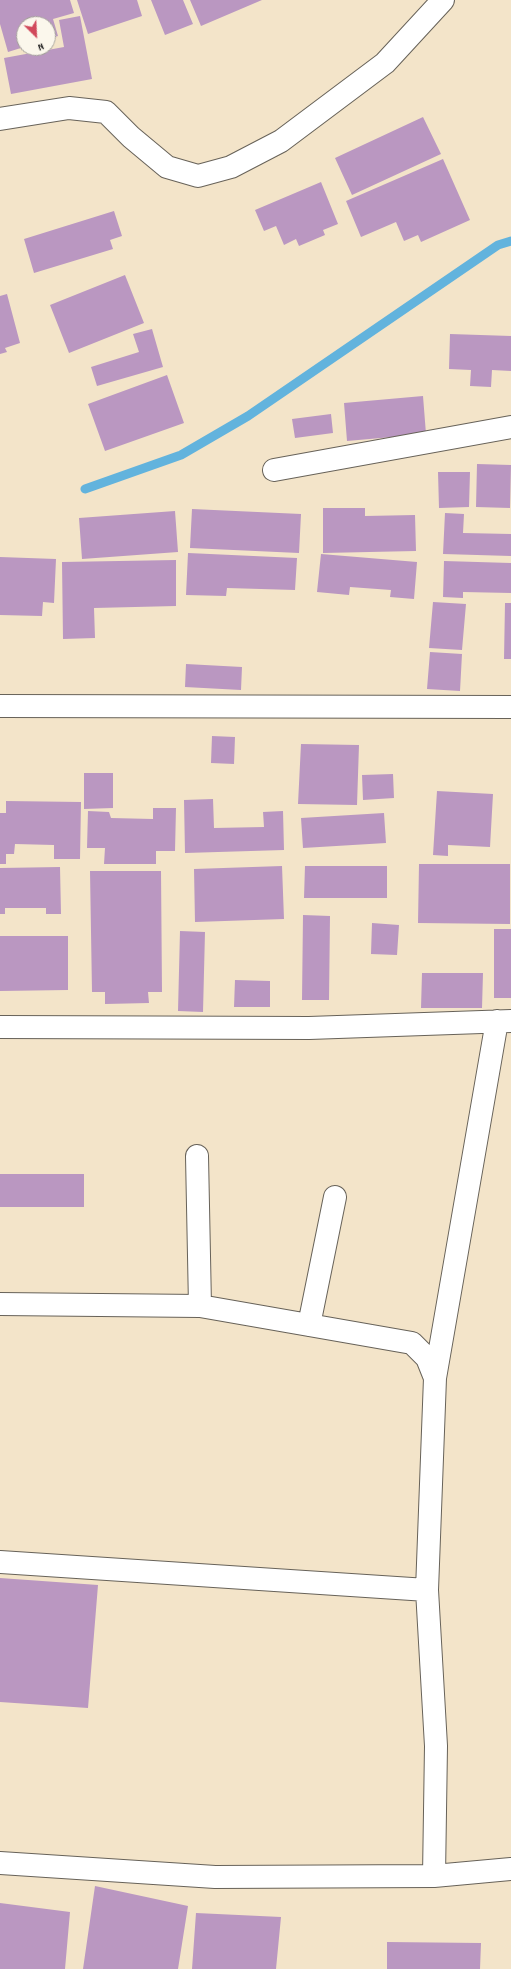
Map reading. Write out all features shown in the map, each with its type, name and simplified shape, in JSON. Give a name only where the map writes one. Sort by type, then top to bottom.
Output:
[{"type":"street","points":[[0,119],[69,108],[106,112],[131,137],[167,167],[198,176],[231,167],[281,141],[385,63],[443,0]]},
{"type":"street","points":[[274,470],[511,428]]},
{"type":"street","points":[[0,706],[511,707]]},
{"type":"street","points":[[0,1027],[309,1028],[504,1021],[435,1378],[427,1590],[436,1746],[434,1876]]},
{"type":"street","points":[[197,1156],[200,1306]]},
{"type":"street","points":[[309,1325],[335,1197]]},
{"type":"street","points":[[0,1304],[200,1306],[412,1343],[427,1358],[435,1378]]},
{"type":"street","points":[[0,1562],[427,1590]]},
{"type":"street","points":[[0,1863],[215,1877],[434,1876],[511,1869]]},
{"type":"building","points":[[0,0],[70,0],[74,13],[56,18],[56,16],[16,16],[16,50],[8,52],[0,24]]},
{"type":"building","points":[[77,0],[137,0],[142,16],[88,34]]},
{"type":"building","points":[[151,0],[183,0],[193,24],[165,35]]},
{"type":"building","points":[[190,0],[262,0],[201,26]]},
{"type":"building","points":[[80,16],[92,79],[11,94],[4,58],[16,56],[56,56],[56,48],[64,47],[59,20]]},
{"type":"building","points":[[423,117],[441,154],[352,195],[335,158]]},
{"type":"building","points":[[443,159],[470,220],[421,242],[418,235],[404,241],[396,222],[361,237],[346,201]]},
{"type":"building","points":[[321,182],[338,224],[323,230],[325,235],[299,246],[296,239],[284,245],[276,226],[264,231],[255,210]]},
{"type":"building","points":[[114,211],[122,236],[110,240],[113,249],[34,273],[24,239]]},
{"type":"building","points":[[125,275],[144,323],[69,353],[50,305]]},
{"type":"building","points":[[7,294],[20,343],[5,348],[7,352],[0,354],[0,296]]},
{"type":"building","points":[[152,329],[163,367],[97,386],[91,367],[139,352],[133,334]]},
{"type":"building","points":[[450,334],[511,336],[511,371],[492,370],[491,387],[470,386],[471,370],[449,369]]},
{"type":"building","points":[[167,375],[184,423],[105,451],[88,404]]},
{"type":"building","points":[[423,396],[426,434],[347,441],[344,403]]},
{"type":"building","points":[[331,414],[333,433],[295,438],[292,419]]},
{"type":"building","points":[[477,464],[511,465],[510,508],[476,507]]},
{"type":"building","points":[[438,472],[470,472],[469,507],[439,508]]},
{"type":"building","points":[[323,508],[365,508],[365,516],[415,515],[416,551],[323,553]]},
{"type":"building","points":[[192,509],[301,514],[299,553],[190,548]]},
{"type":"building","points":[[175,511],[178,552],[82,559],[79,518]]},
{"type":"building","points":[[445,513],[464,514],[463,533],[511,534],[511,556],[443,554]]},
{"type":"building","points":[[188,553],[297,558],[295,590],[227,588],[226,596],[186,595]]},
{"type":"building","points":[[321,554],[417,562],[414,599],[390,597],[391,590],[350,587],[349,595],[317,592]]},
{"type":"building","points":[[0,557],[56,559],[54,603],[43,602],[42,616],[0,615]]},
{"type":"building","points":[[176,560],[176,606],[94,608],[95,638],[63,639],[62,562]]},
{"type":"building","points":[[444,561],[511,563],[511,593],[463,592],[463,598],[443,597]]},
{"type":"building","points":[[433,602],[466,604],[462,650],[429,648]]},
{"type":"building","points":[[505,603],[511,603],[511,659],[504,659]]},
{"type":"building","points":[[430,652],[462,654],[460,691],[427,689]]},
{"type":"building","points":[[186,664],[242,667],[241,690],[185,687]]},
{"type":"building","points":[[212,736],[235,737],[234,764],[211,763]]},
{"type":"building","points":[[301,744],[359,745],[357,805],[298,804]]},
{"type":"building","points":[[84,773],[113,773],[113,808],[84,809]]},
{"type":"building","points":[[393,774],[394,798],[363,800],[362,775]]},
{"type":"building","points":[[437,791],[493,794],[490,847],[448,845],[448,856],[433,855]]},
{"type":"building","points":[[213,799],[214,828],[264,827],[263,812],[283,811],[284,850],[185,853],[184,800]]},
{"type":"building","points":[[6,801],[81,802],[80,859],[54,859],[54,845],[15,844],[14,854],[6,854],[6,864],[0,864],[0,813],[6,813]]},
{"type":"building","points":[[153,808],[176,808],[175,851],[156,851],[156,864],[104,864],[105,848],[87,848],[88,811],[109,812],[111,818],[153,819]]},
{"type":"building","points":[[384,813],[386,843],[303,848],[301,818]]},
{"type":"building","points":[[419,864],[510,864],[510,924],[418,923]]},
{"type":"building","points":[[282,866],[284,919],[195,922],[194,869]]},
{"type":"building","points":[[305,866],[387,866],[387,898],[304,898]]},
{"type":"building","points":[[60,867],[61,914],[46,914],[46,908],[5,908],[5,914],[0,914],[0,868]]},
{"type":"building","points":[[90,871],[161,871],[162,992],[148,992],[149,1003],[105,1004],[105,992],[92,992]]},
{"type":"building","points":[[303,915],[330,916],[329,1000],[302,1000]]},
{"type":"building","points":[[372,923],[399,925],[397,955],[371,954]]},
{"type":"building","points":[[494,929],[511,929],[511,998],[494,998]]},
{"type":"building","points":[[180,931],[205,932],[203,1012],[178,1011]]},
{"type":"building","points":[[0,936],[68,936],[68,990],[0,991]]},
{"type":"building","points":[[422,973],[483,973],[482,1008],[421,1008]]},
{"type":"building","points":[[235,980],[270,981],[270,1007],[234,1007]]},
{"type":"building","points":[[0,1174],[84,1174],[84,1207],[0,1207]]},
{"type":"building","points":[[0,1578],[98,1585],[88,1708],[0,1702]]},
{"type":"building","points":[[95,1886],[188,1906],[178,1969],[83,1969]]},
{"type":"building","points":[[0,1903],[70,1912],[65,1969],[0,1969]]},
{"type":"building","points":[[196,1913],[281,1917],[276,1969],[192,1969]]},
{"type":"building","points":[[387,1942],[481,1943],[480,1969],[387,1969]]},
{"type":"waterway","points":[[85,489],[181,455],[248,416],[498,245],[511,241]]}]
